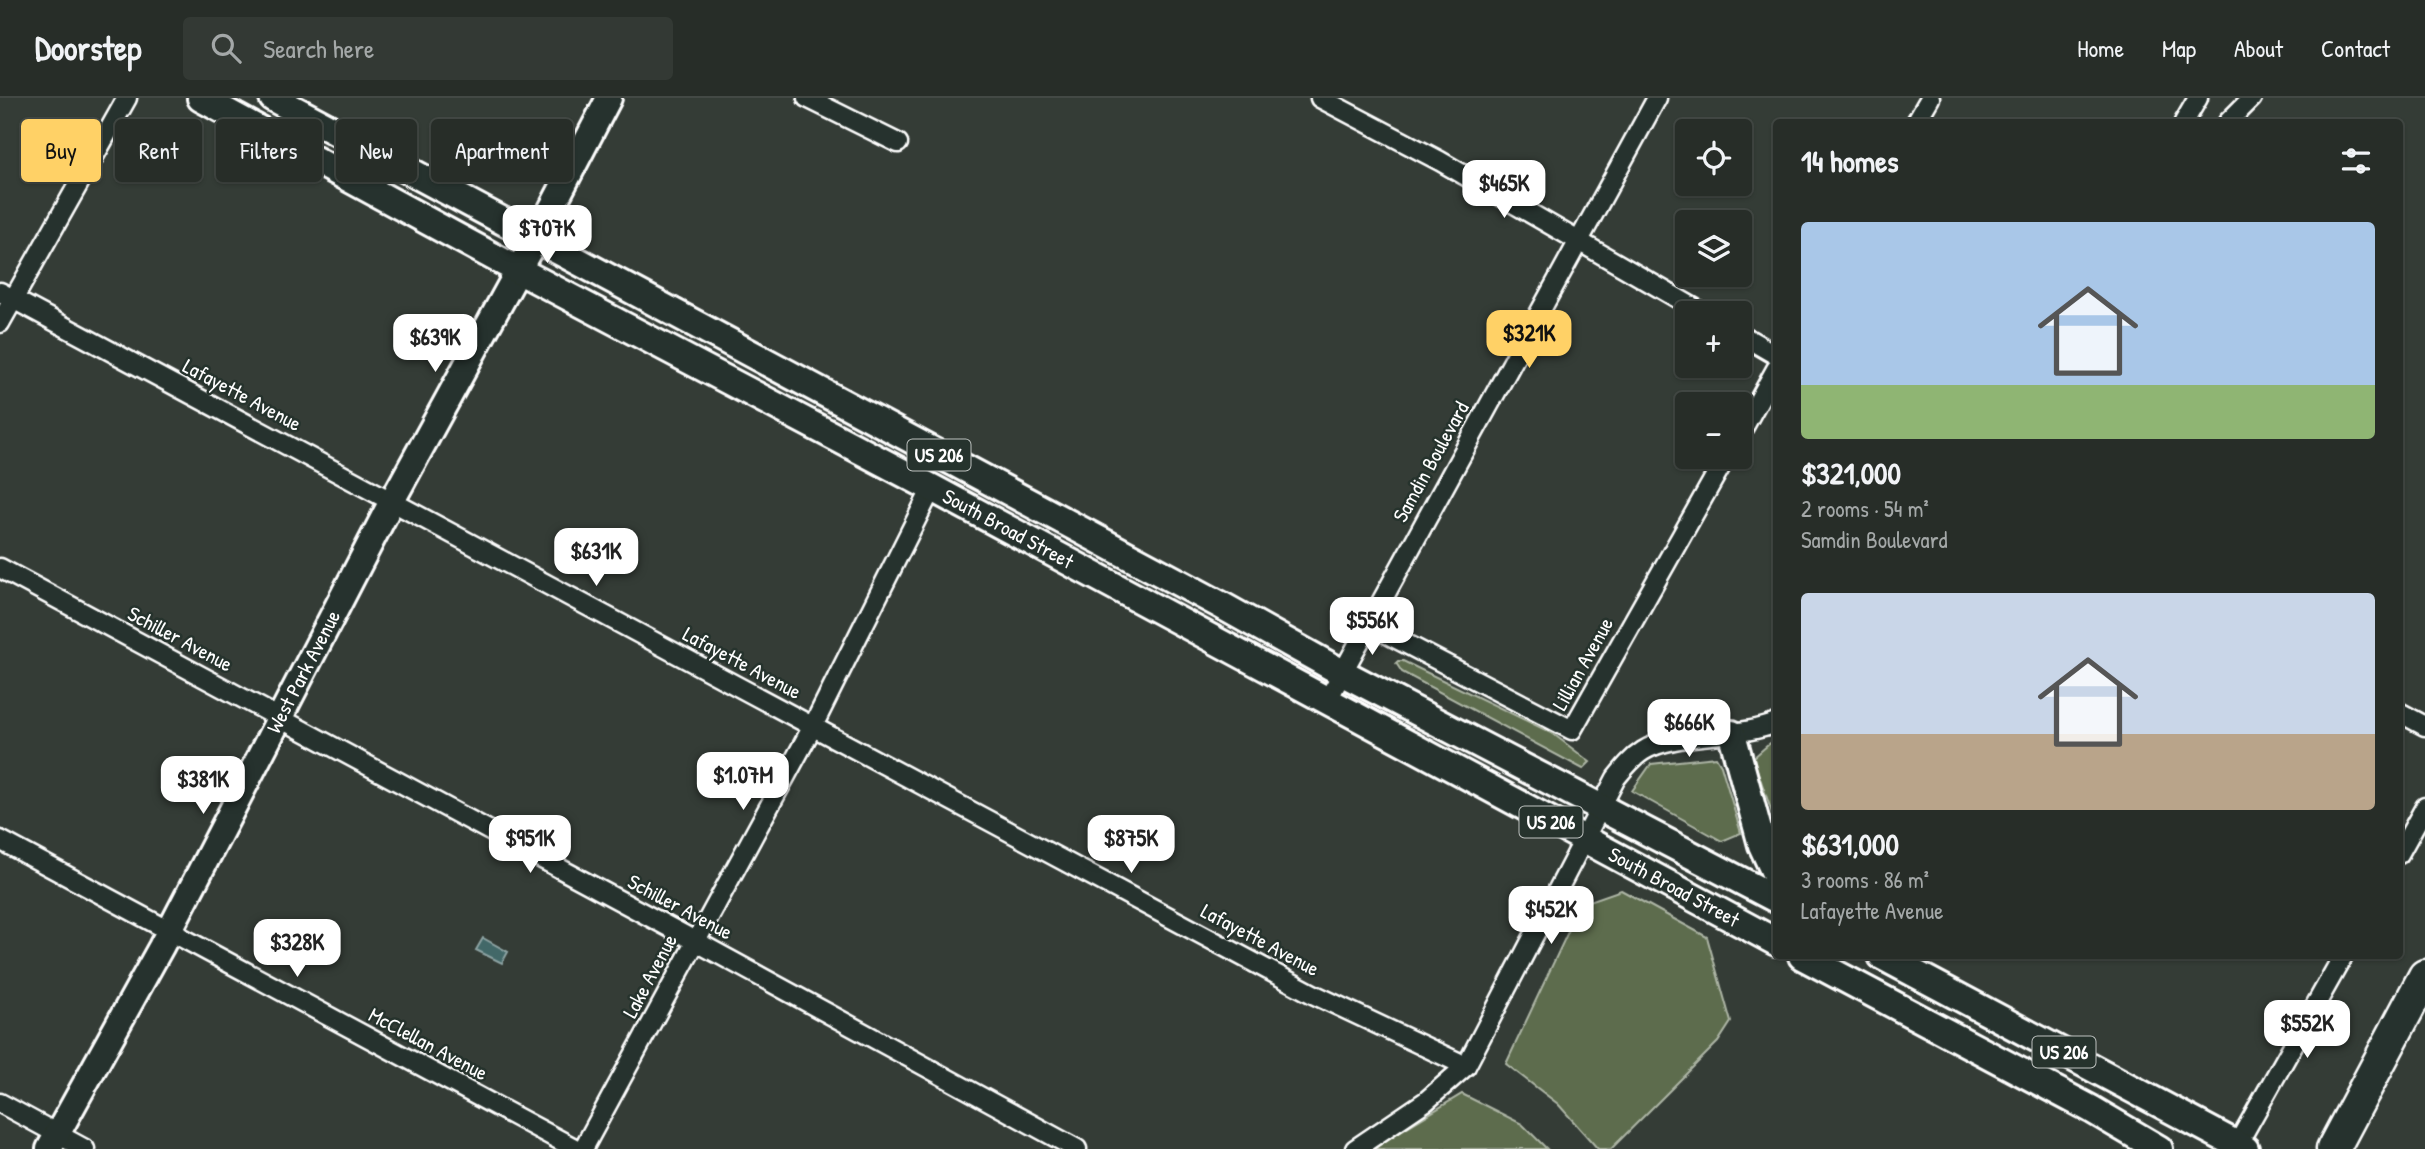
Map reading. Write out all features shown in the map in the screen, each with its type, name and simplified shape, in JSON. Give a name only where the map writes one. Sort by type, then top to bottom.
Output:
[{"type":"highway","points":[[2333,1149],[2425,976]]},
{"type":"main road","name":"South Broad Street","points":[[201,98],[1773,940]]},
{"type":"main road","name":"South Broad Street","points":[[273,98],[1219,604],[1341,672],[1773,897]]},
{"type":"main road","points":[[1732,734],[1762,845],[1773,869]]},
{"type":"main road","name":"US 206","points":[[1808,959],[2079,1102],[2159,1149]]},
{"type":"main road","name":"US 206","points":[[1888,959],[2241,1147]]},
{"type":"street","points":[[0,323],[7,296],[127,98]]},
{"type":"street","name":"West Park Avenue","points":[[53,1141],[169,932],[392,501],[609,98]]},
{"type":"street","points":[[807,98],[898,143]]},
{"type":"street","points":[[1320,98],[1440,161],[1682,301]]},
{"type":"street","name":"Samdin Boulevard","points":[[1327,701],[1657,98]]},
{"type":"street","points":[[1918,119],[1930,98]]},
{"type":"street","points":[[2185,119],[2198,98]]},
{"type":"street","points":[[2231,119],[2252,98]]},
{"type":"street","name":"Lafayette Avenue","points":[[7,296],[1313,994],[1466,1066]]},
{"type":"street","points":[[1752,341],[1773,353]]},
{"type":"street","points":[[1752,412],[1773,374]]},
{"type":"street","name":"Lillian Avenue","points":[[1368,624],[1572,730],[1719,469]]},
{"type":"street","name":"Lake Avenue","points":[[583,1149],[813,726],[932,488]]},
{"type":"street","name":"Schiller Avenue","points":[[0,568],[1077,1149]]},
{"type":"street","points":[[2403,714],[2425,726]]},
{"type":"street","points":[[1355,1149],[1426,1101],[1466,1066],[1616,778],[1629,762],[1645,750],[1664,743],[1732,734],[1773,724]]},
{"type":"street","points":[[2403,847],[2425,807]]},
{"type":"street","name":"McClellan Avenue","points":[[0,840],[576,1149]]},
{"type":"street","points":[[2241,1147],[2341,959]]},
{"type":"street","points":[[0,1104],[53,1141],[85,1149]]},
{"type":"green space","points":[[1403,661],[1552,733],[1590,762],[1583,769],[1402,672],[1396,663]]},
{"type":"green space","points":[[1773,741],[1773,815],[1753,758]]},
{"type":"green space","points":[[1716,757],[1721,765],[1741,833],[1722,841],[1632,791],[1651,764]]},
{"type":"green space","points":[[1621,890],[1707,937],[1731,1022],[1718,1042],[1611,1149],[1598,1149],[1558,1104],[1506,1064],[1581,904]]},
{"type":"green space","points":[[1462,1094],[1522,1124],[1547,1149],[1371,1149]]},
{"type":"water","points":[[483,938],[508,952],[502,963],[476,950]]}]
